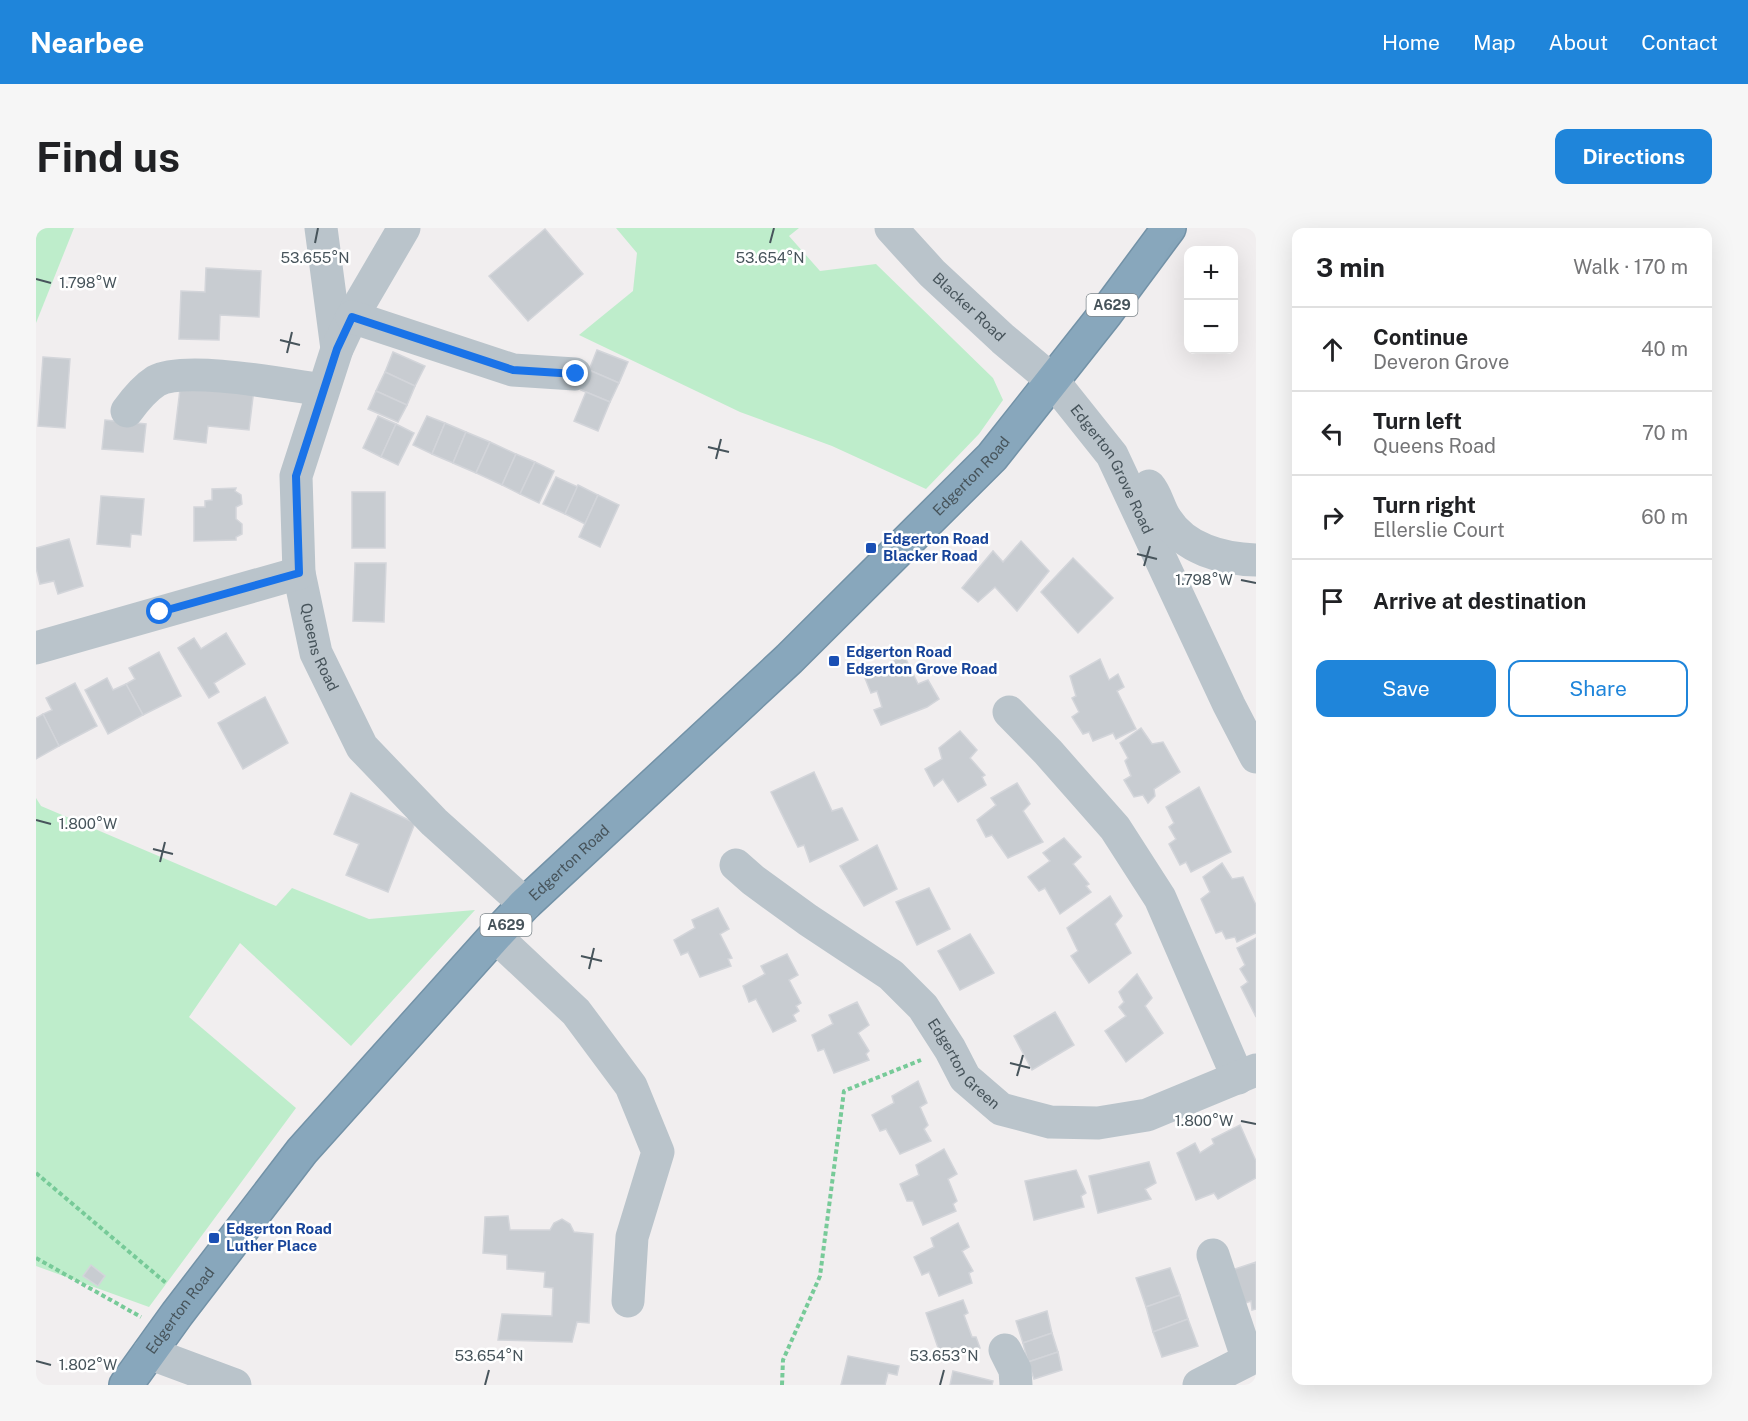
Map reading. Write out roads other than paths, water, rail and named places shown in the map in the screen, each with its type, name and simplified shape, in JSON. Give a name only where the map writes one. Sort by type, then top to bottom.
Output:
[{"type":"highway","name":"A629","points":[[1053,381],[1169,228]]},
{"type":"highway","name":"Edgerton Road","points":[[126,1385],[302,1151],[495,936],[525,904],[798,651],[992,457],[1053,381]]},
{"type":"street","points":[[321,228],[337,349]]},
{"type":"street","name":"Queens Road","points":[[404,228],[352,317],[337,349],[296,476],[299,573],[316,653],[362,747],[434,822],[525,904]]},
{"type":"street","name":"Blacker Road","points":[[891,228],[932,273],[1003,339],[1053,381]]},
{"type":"street","points":[[352,317],[513,370],[576,374]]},
{"type":"street","points":[[127,411],[137,398],[157,381],[175,375],[217,376],[323,390]]},
{"type":"street","name":"Edgerton Grove Road","points":[[1053,381],[1112,455],[1229,705],[1256,757]]},
{"type":"street","points":[[1119,471],[1135,473],[1152,488],[1164,517],[1172,528],[1194,547],[1217,554],[1256,560]]},
{"type":"street","points":[[36,648],[299,573]]},
{"type":"street","name":"Edgerton Green","points":[[736,865],[808,920],[891,975],[923,1007],[950,1049],[965,1078],[1001,1109],[1050,1122],[1098,1123],[1147,1115],[1247,1074],[1160,898],[1115,828],[1048,752],[1009,712]]},
{"type":"street","points":[[495,936],[576,1011],[631,1086],[658,1152],[632,1237],[627,1301]]},
{"type":"street","points":[[1199,1385],[1252,1359],[1214,1255]]},
{"type":"street","points":[[157,1342],[235,1385]]},
{"type":"street","points":[[1005,1350],[1015,1370],[1016,1385]]},
{"type":"place","name":"Edgerton Road Blacker Road","points":[[871,548]]},
{"type":"place","name":"Edgerton Road Edgerton Grove Road","points":[[834,661]]},
{"type":"place","name":"Edgerton Road Luther Place","points":[[214,1238]]}]
